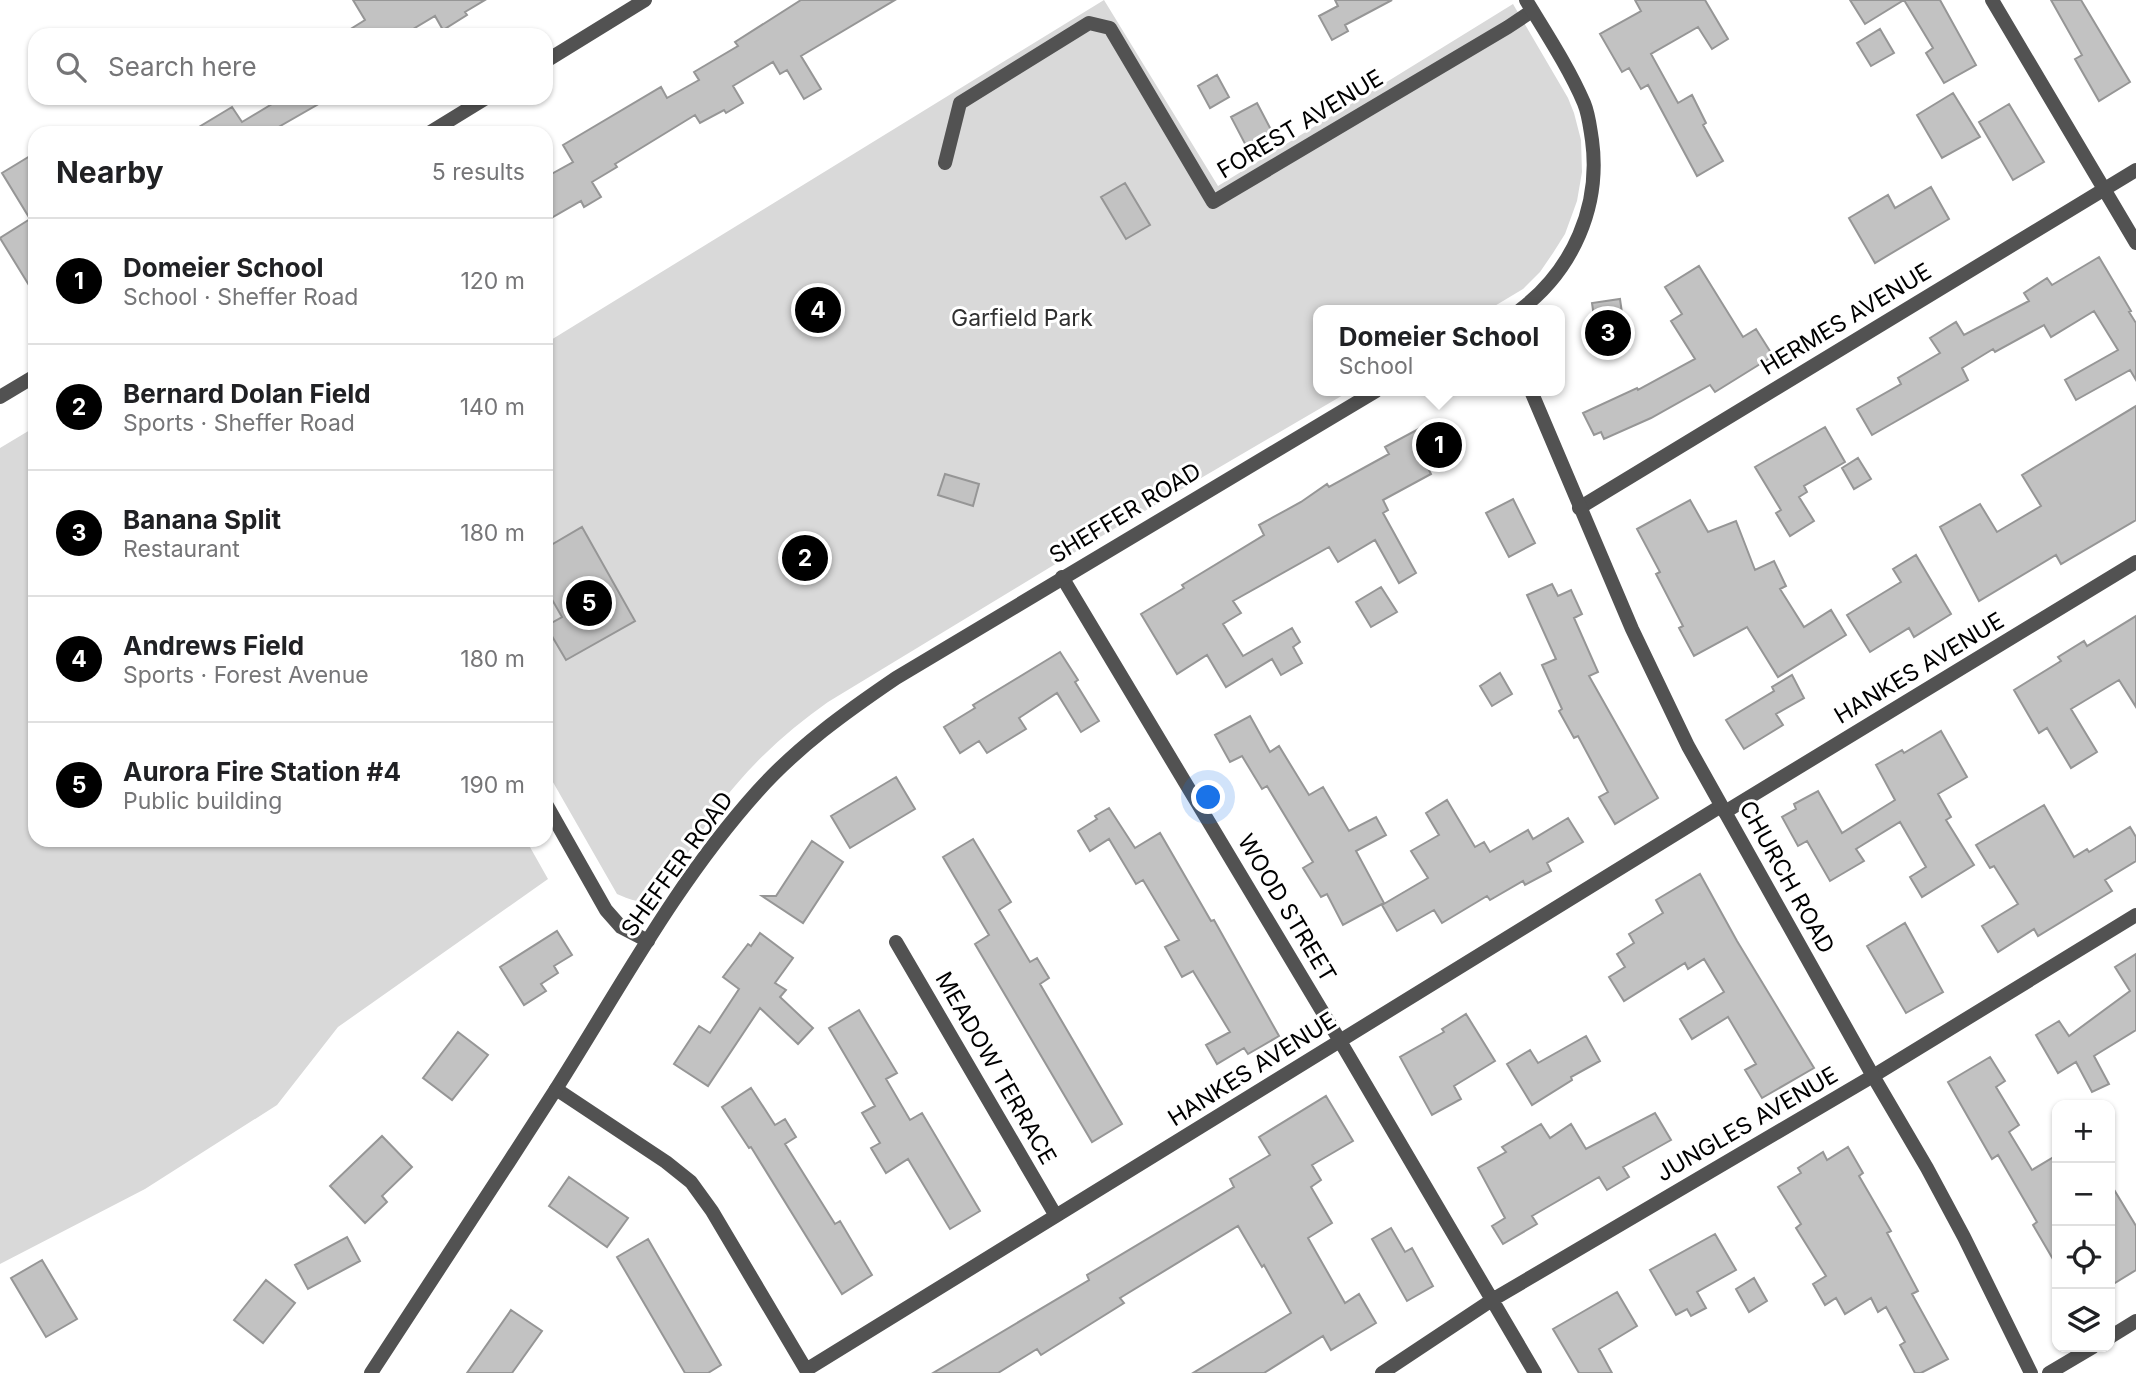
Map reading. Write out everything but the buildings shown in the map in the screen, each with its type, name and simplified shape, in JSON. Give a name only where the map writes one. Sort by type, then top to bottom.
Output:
[{"type":"street","points":[[553,57],[645,0]]},
{"type":"street","points":[[1992,0],[2136,243]]},
{"type":"street","points":[[1526,305],[1543,291],[1567,259],[1588,212],[1593,188],[1594,159],[1584,105],[1529,6]]},
{"type":"street","name":"FOREST AVENUE","points":[[945,163],[960,103],[1089,23],[1110,29],[1213,202],[1529,6]]},
{"type":"street","points":[[440,126],[475,105]]},
{"type":"street","name":"HERMES AVENUE","points":[[1579,508],[2136,170]]},
{"type":"street","points":[[0,397],[28,380]]},
{"type":"street","name":"SHEFFER ROAD","points":[[371,1373],[556,1089],[694,870],[757,791],[811,740],[896,678],[1368,396]]},
{"type":"street","name":"CHURCH ROAD","points":[[1533,396],[1632,629],[1688,746],[1927,1168],[2031,1373]]},
{"type":"street","name":"HANKES AVENUE","points":[[807,1371],[1340,1041],[2136,562]]},
{"type":"street","name":"WOOD STREET","points":[[1062,577],[1535,1373]]},
{"type":"street","points":[[553,816],[606,909],[621,927],[648,941]]},
{"type":"street","name":"JUNGLES AVENUE","points":[[1382,1373],[1492,1300],[1873,1076],[2136,915]]},
{"type":"street","name":"MEADOW TERRACE","points":[[896,942],[1056,1216]]},
{"type":"street","points":[[556,1089],[666,1162],[691,1182],[712,1211],[807,1371]]},
{"type":"street","points":[[2115,1334],[2136,1321]]},
{"type":"street","points":[[2049,1373],[2085,1352]]},
{"type":"green space","name":"Garfield Park","points":[[1104,0],[1218,186],[1513,4],[1568,98],[1581,140],[1582,172],[1577,201],[1565,234],[1540,272],[1523,289],[1496,305],[1313,305],[1313,396],[1341,396],[1090,543],[828,702],[758,761],[716,811],[659,893],[644,901],[617,894],[553,782],[553,339]]},
{"type":"green space","points":[[28,431],[28,847],[530,847],[548,879],[338,1027],[277,1105],[145,1189],[0,1264],[0,448]]},
{"type":"place","name":"Andrews Field","points":[[818,310]]},
{"type":"place","name":"Banana Split","points":[[1608,333]]},
{"type":"place","name":"Domeier School","points":[[1439,445]]},
{"type":"place","name":"Bernard Dolan Field","points":[[805,558]]},
{"type":"place","name":"Aurora Fire Station #4","points":[[589,603]]}]
